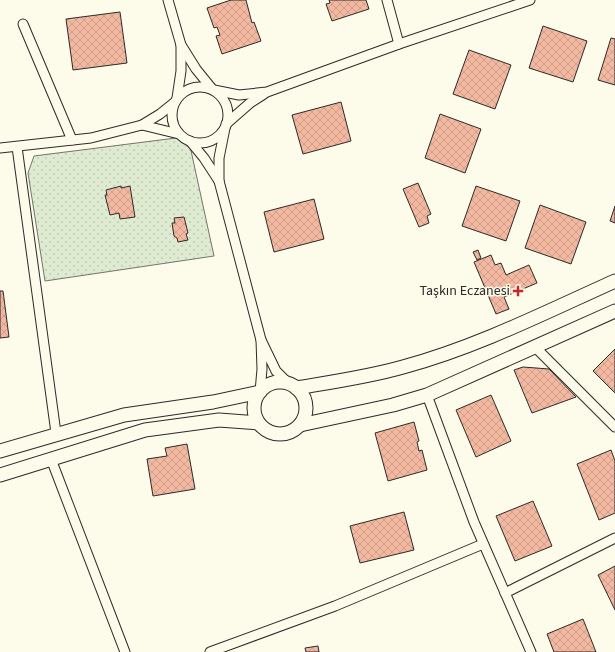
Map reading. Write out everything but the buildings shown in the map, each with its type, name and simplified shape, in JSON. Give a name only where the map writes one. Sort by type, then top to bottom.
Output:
[{"type":"main road","points":[[0,451],[56,433],[124,415],[213,402],[260,392],[273,384],[292,386],[350,379],[403,367],[433,358],[541,316],[615,281]]},
{"type":"main road","points":[[0,475],[145,430],[219,420],[258,423],[271,433],[287,434],[300,425],[393,405],[427,395],[615,311]]},
{"type":"main road","points":[[292,386],[305,402],[304,418],[300,425]]},
{"type":"main road","points":[[258,423],[254,407],[260,392]]},
{"type":"street","points":[[168,0],[181,45],[196,69],[223,98],[227,107],[228,116],[219,158],[219,181],[261,340],[276,371],[292,386]]},
{"type":"street","points":[[387,0],[399,44]]},
{"type":"street","points":[[190,141],[204,143],[213,140],[221,134],[226,126],[250,103],[267,92],[399,44],[530,0]]},
{"type":"street","points":[[22,24],[72,140]]},
{"type":"street","points":[[179,134],[173,122],[172,114],[181,71],[181,45]]},
{"type":"street","points":[[0,148],[91,138],[142,125],[160,114],[189,88],[198,86],[239,95],[267,92]]},
{"type":"street","points":[[142,125],[179,134],[190,141],[204,158],[219,181]]},
{"type":"street","points":[[16,147],[56,433]]},
{"type":"street","points":[[260,392],[262,369],[261,340]]},
{"type":"street","points":[[535,347],[615,427]]},
{"type":"street","points":[[427,395],[483,544],[531,652]]},
{"type":"street","points":[[50,459],[125,652]]},
{"type":"street","points":[[505,593],[615,538]]},
{"type":"street","points":[[210,652],[335,606],[483,544]]},
{"type":"green space","points":[[176,138],[183,140],[190,146],[214,256],[45,281],[28,173],[34,156]]},
{"type":"place","name":"Taşkın Eczanesi","points":[[518,291]]}]
